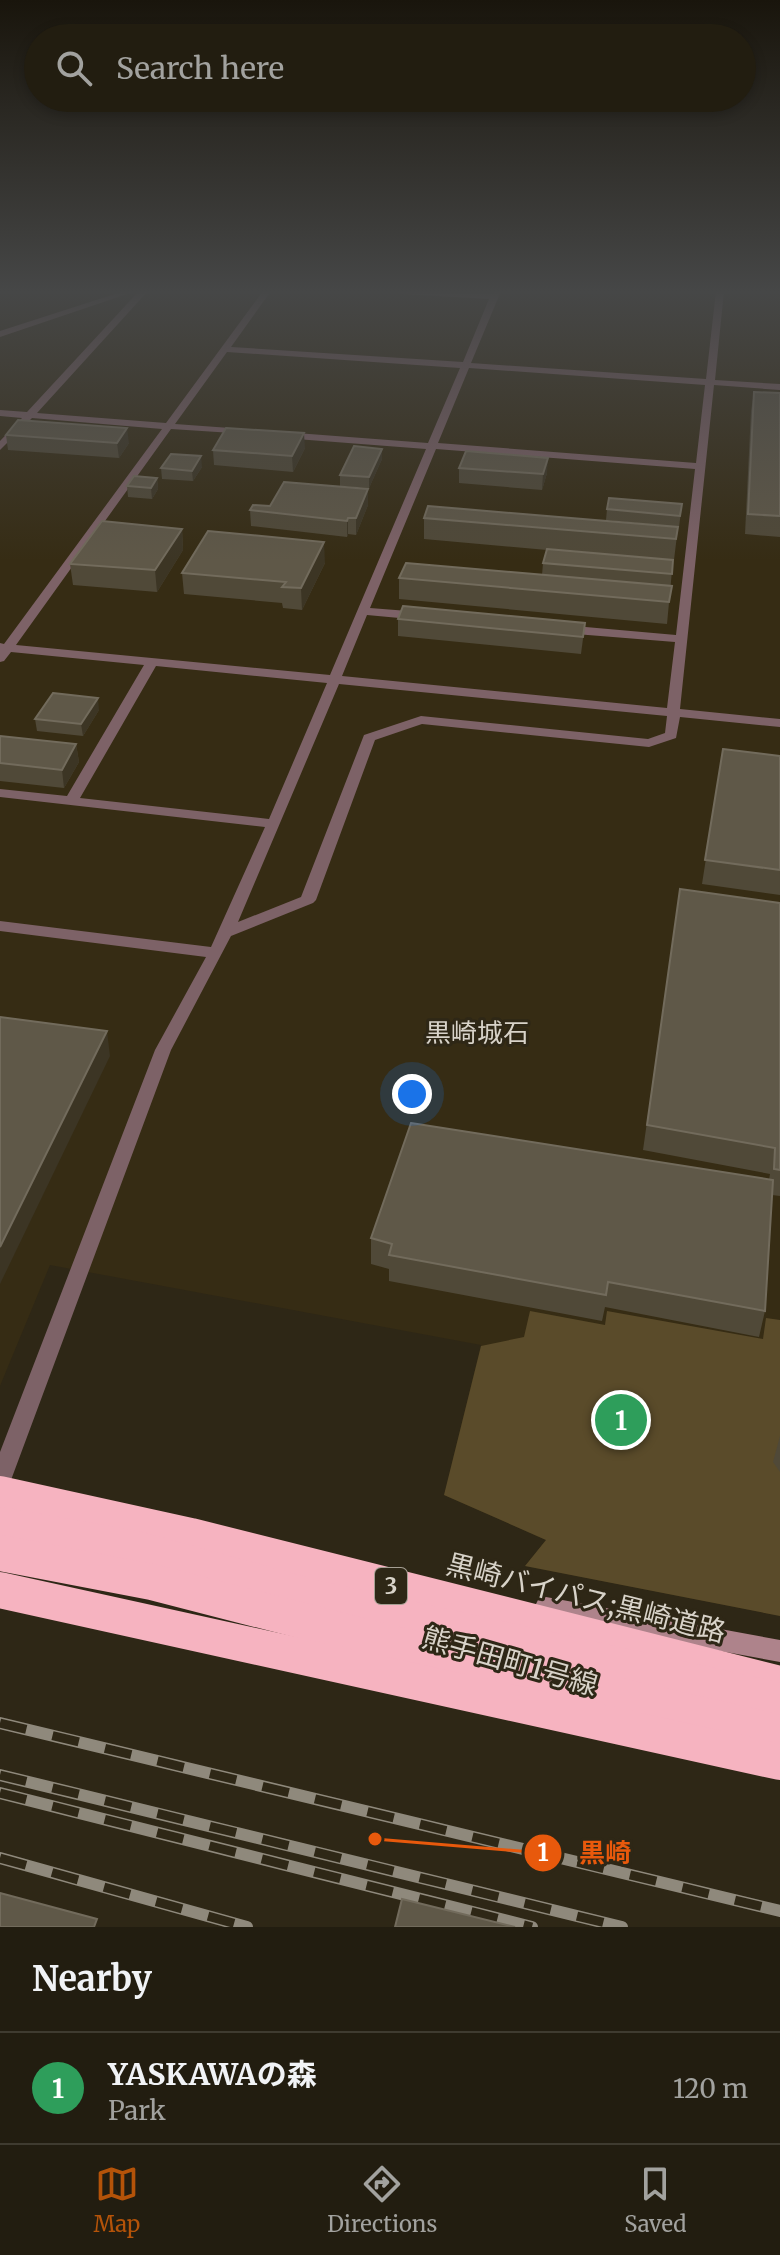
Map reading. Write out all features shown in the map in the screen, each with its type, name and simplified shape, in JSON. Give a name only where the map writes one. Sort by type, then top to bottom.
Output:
[{"type":"highway","name":"黒崎バイパス;黒崎道路","points":[[0,1494],[191,1536],[780,1684]]},
{"type":"highway","points":[[0,1525],[137,1549],[311,1597],[780,1701]]},
{"type":"highway","points":[[0,1553],[152,1582],[381,1641],[780,1733]]},
{"type":"highway","points":[[0,1590],[780,1762]]},
{"type":"street","points":[[0,447],[63,381]]},
{"type":"street","points":[[2,651],[202,381]]},
{"type":"street","points":[[0,1480],[163,1050],[216,953],[274,824],[459,381]]},
{"type":"street","points":[[693,381],[780,387]]},
{"type":"street","points":[[225,933],[308,900],[369,738],[421,720],[649,743],[671,735],[709,382]]},
{"type":"street","points":[[0,413],[262,434]]},
{"type":"street","points":[[278,435],[700,466]]},
{"type":"street","points":[[363,611],[441,618]]},
{"type":"street","points":[[552,628],[681,639]]},
{"type":"street","points":[[2,651],[780,723]]},
{"type":"street","points":[[71,801],[151,663]]},
{"type":"street","points":[[0,793],[274,824]]},
{"type":"street","points":[[0,926],[216,953]]},
{"type":"street","name":"熊手田町1号線","points":[[0,1516],[780,1651]]},
{"type":"street","name":"熊手田町1号線","points":[[0,1516],[417,1666],[780,1771]]},
{"type":"shaded area","points":[[0,381],[780,381],[780,1616],[525,1566],[546,1540],[444,1495],[481,1345],[50,1265],[0,1386]]},
{"type":"shaded area","points":[[530,1311],[605,1325],[607,1311],[763,1339],[766,1318],[780,1320],[780,1616],[525,1566],[546,1540],[444,1495],[481,1346],[524,1337]]},
{"type":"building","points":[[754,392],[780,393],[780,516],[748,514]]},
{"type":"building","points":[[18,420],[127,428],[117,443],[6,435]]},
{"type":"building","points":[[226,428],[304,433],[292,456],[213,450]]},
{"type":"building","points":[[354,446],[382,449],[369,477],[340,475]]},
{"type":"building","points":[[466,451],[548,458],[543,474],[459,468]]},
{"type":"building","points":[[171,454],[201,456],[192,471],[161,468]]},
{"type":"building","points":[[134,476],[157,478],[151,488],[127,486]]},
{"type":"building","points":[[284,482],[368,489],[356,518],[348,518],[347,521],[250,510],[253,505],[270,506]]},
{"type":"building","points":[[609,498],[682,504],[680,516],[607,509]]},
{"type":"building","points":[[428,506],[678,527],[676,539],[424,518]]},
{"type":"building","points":[[102,521],[182,529],[155,570],[70,564]]},
{"type":"building","points":[[208,531],[324,542],[301,588],[282,587],[286,582],[182,573]]},
{"type":"building","points":[[547,549],[673,560],[672,574],[543,563]]},
{"type":"building","points":[[406,563],[672,586],[669,602],[399,578]]},
{"type":"building","points":[[403,606],[585,623],[583,637],[398,619]]},
{"type":"building","points":[[53,693],[98,698],[81,724],[35,719]]},
{"type":"building","points":[[0,736],[76,744],[62,770],[0,763]]},
{"type":"building","points":[[723,749],[780,756],[780,870],[705,860]]},
{"type":"building","points":[[680,889],[780,903],[780,1170],[774,1169],[775,1148],[647,1125]]},
{"type":"building","points":[[0,1017],[107,1031],[0,1247]]},
{"type":"building","points":[[411,1123],[773,1180],[765,1311],[608,1282],[606,1295],[389,1255],[392,1244],[371,1238]]},
{"type":"building","points":[[0,1893],[97,1919],[94,1927],[0,1927]]},
{"type":"building","points":[[402,1899],[515,1927],[395,1927]]},
{"type":"railway","points":[[0,1723],[780,1911]]},
{"type":"railway","points":[[0,1775],[622,1927]]},
{"type":"railway","points":[[0,1793],[532,1927]]},
{"type":"railway","points":[[0,1858],[247,1927]]},
{"type":"place","name":"YASKAWAの森","points":[[621,1420]]},
{"type":"place","name":"黒崎","points":[[375,1839]]},
{"type":"district","name":"黒崎城石","points":[[477,1032]]}]
